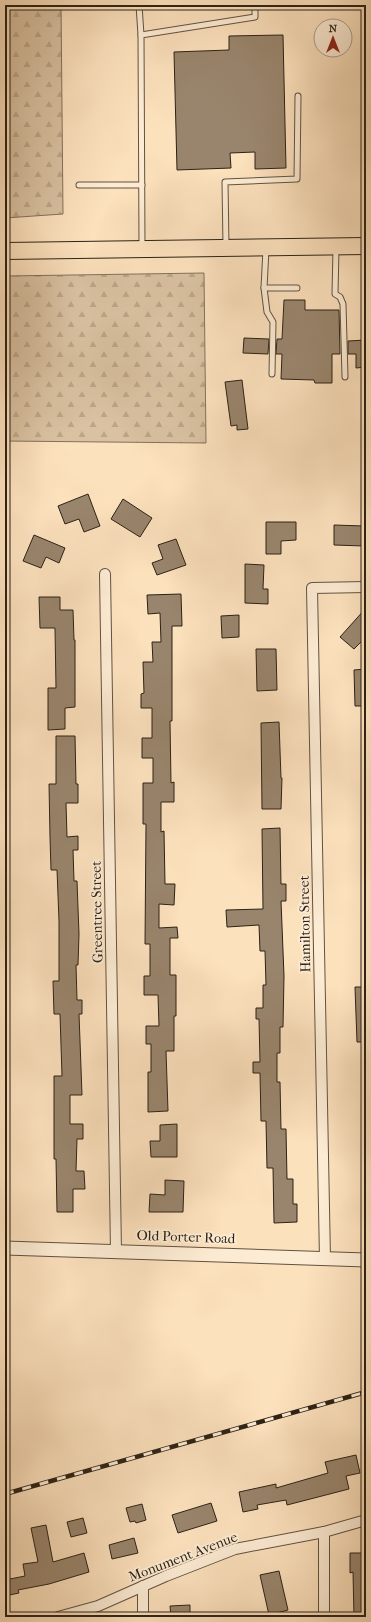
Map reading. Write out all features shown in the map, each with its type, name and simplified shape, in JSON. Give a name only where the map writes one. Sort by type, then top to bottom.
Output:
[{"type":"main road","points":[[5,251],[366,246]]},
{"type":"street","name":"Greentree Street","points":[[105,574],[116,1251]]},
{"type":"street","name":"Hamilton Street","points":[[325,1259],[312,588],[366,587]]},
{"type":"street","name":"Old Porter Road","points":[[5,1248],[366,1260]]},
{"type":"street","name":"Monument Avenue","points":[[58,1617],[98,1606],[235,1549],[324,1532],[366,1520]]},
{"type":"street","points":[[324,1532],[324,1617]]},
{"type":"street","points":[[143,1586],[143,1617]]},
{"type":"lane","points":[[139,5],[142,35],[142,250]]},
{"type":"lane","points":[[142,35],[255,17],[255,5]]},
{"type":"lane","points":[[226,249],[225,182],[297,179],[298,96]]},
{"type":"lane","points":[[79,184],[142,185]]},
{"type":"lane","points":[[336,247],[335,294],[340,297],[343,304],[345,377]]},
{"type":"lane","points":[[266,248],[264,288],[267,312],[273,322],[272,374]]},
{"type":"lane","points":[[264,288],[297,288]]},
{"type":"green space","points":[[5,5],[61,5],[63,214],[5,218]]},
{"type":"green space","points":[[204,273],[206,443],[5,441],[5,276]]},
{"type":"building","points":[[283,35],[286,168],[255,169],[255,152],[230,153],[231,168],[177,170],[174,52],[229,50],[229,36]]},
{"type":"building","points":[[284,300],[305,300],[305,310],[339,310],[340,354],[332,354],[332,383],[315,383],[314,380],[281,379],[282,354],[276,354],[277,339],[282,339]]},
{"type":"building","points":[[244,338],[269,339],[268,354],[243,353]]},
{"type":"building","points":[[366,340],[366,367],[356,368],[356,354],[348,354],[348,341]]},
{"type":"building","points":[[242,380],[248,429],[237,430],[237,425],[231,426],[225,382]]},
{"type":"building","points":[[88,494],[100,526],[84,532],[79,519],[65,524],[58,506]]},
{"type":"building","points":[[123,499],[152,518],[140,537],[111,519]]},
{"type":"building","points":[[266,522],[296,522],[296,540],[281,541],[281,554],[266,554]]},
{"type":"building","points":[[334,525],[364,526],[364,546],[334,545]]},
{"type":"building","points":[[34,535],[65,548],[59,563],[46,557],[41,568],[23,561]]},
{"type":"building","points":[[176,539],[186,565],[157,575],[152,563],[163,559],[158,545]]},
{"type":"building","points":[[245,564],[264,565],[263,589],[268,589],[268,604],[245,603]]},
{"type":"building","points":[[181,594],[182,626],[172,626],[172,721],[170,721],[171,783],[174,782],[174,802],[161,802],[161,832],[164,831],[165,884],[175,884],[174,905],[159,904],[159,928],[177,927],[178,938],[170,938],[170,975],[176,975],[174,1051],[166,1051],[168,1111],[148,1112],[148,1072],[151,1072],[151,1044],[146,1044],[146,1026],[159,1026],[158,995],[144,995],[144,976],[150,976],[150,944],[145,944],[146,824],[143,824],[143,783],[153,783],[153,758],[142,758],[142,738],[152,738],[152,708],[141,708],[141,694],[144,693],[143,662],[153,662],[152,642],[161,642],[160,613],[148,614],[147,595]]},
{"type":"building","points":[[39,597],[60,597],[60,610],[73,610],[75,640],[75,707],[65,708],[65,729],[48,730],[48,688],[56,688],[55,628],[40,628]]},
{"type":"building","points":[[366,608],[366,637],[354,649],[340,637]]},
{"type":"building","points":[[239,615],[239,637],[222,638],[221,616]]},
{"type":"building","points":[[256,649],[276,649],[277,690],[257,691]]},
{"type":"building","points":[[366,669],[366,706],[355,706],[354,670]]},
{"type":"building","points":[[279,722],[282,778],[281,809],[262,809],[261,723]]},
{"type":"building","points":[[56,736],[75,736],[76,784],[78,784],[78,803],[66,803],[67,837],[78,836],[78,850],[73,850],[74,881],[77,881],[79,934],[78,965],[76,965],[77,1000],[82,1000],[82,1014],[79,1014],[82,1095],[70,1095],[70,1124],[83,1124],[83,1139],[77,1139],[76,1171],[84,1171],[85,1189],[73,1189],[73,1212],[57,1212],[56,1159],[54,1159],[54,1076],[62,1076],[60,1014],[54,1014],[53,981],[59,981],[59,921],[57,870],[51,870],[49,784],[56,784]]},
{"type":"building","points":[[280,828],[281,884],[286,884],[286,901],[281,901],[284,976],[283,1027],[280,1027],[280,1053],[277,1053],[277,1082],[280,1082],[281,1129],[286,1129],[287,1179],[293,1179],[293,1204],[297,1204],[297,1222],[274,1223],[273,1168],[267,1168],[266,1121],[261,1121],[260,1073],[253,1073],[253,1062],[260,1062],[259,1019],[256,1019],[256,1008],[263,1008],[263,985],[266,985],[265,951],[260,951],[259,925],[227,927],[226,910],[263,909],[262,829]]},
{"type":"building","points":[[355,987],[366,987],[366,1042],[357,1042]]},
{"type":"building","points":[[177,1124],[177,1157],[151,1157],[150,1141],[160,1141],[160,1125]]},
{"type":"building","points":[[165,1180],[184,1181],[183,1212],[149,1212],[150,1194],[165,1195]]},
{"type":"building","points":[[356,1455],[360,1473],[346,1476],[349,1489],[287,1505],[286,1500],[257,1505],[258,1509],[243,1512],[239,1492],[276,1484],[276,1488],[328,1473],[325,1462]]},
{"type":"building","points":[[211,1503],[217,1521],[178,1533],[172,1515]]},
{"type":"building","points":[[142,1504],[146,1520],[136,1523],[135,1521],[130,1522],[126,1508]]},
{"type":"building","points":[[83,1518],[87,1533],[71,1537],[67,1522]]},
{"type":"building","points":[[46,1525],[53,1562],[84,1553],[89,1572],[49,1584],[18,1590],[19,1593],[5,1596],[5,1580],[25,1576],[23,1564],[38,1562],[31,1528]]},
{"type":"building","points":[[134,1538],[138,1553],[112,1559],[109,1545]]},
{"type":"building","points":[[350,1553],[366,1553],[366,1617],[354,1617],[353,1572],[350,1573]]},
{"type":"building","points":[[279,1571],[288,1610],[269,1615],[260,1575]]},
{"type":"building","points":[[190,1605],[190,1617],[171,1617],[170,1606]]},
{"type":"railway","points":[[5,1494],[366,1392]]}]
